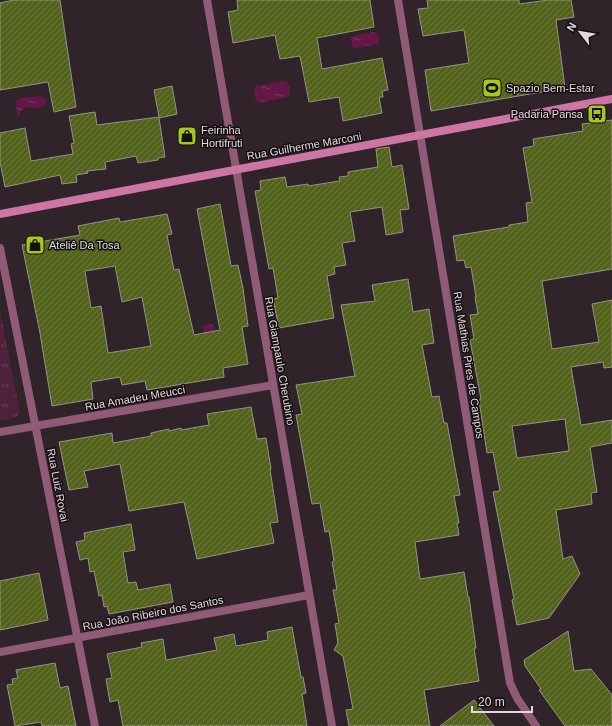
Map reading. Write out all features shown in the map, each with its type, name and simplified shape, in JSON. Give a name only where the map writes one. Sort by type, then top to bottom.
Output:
[{"type":"main road","name":"Rua Guilherme Marconi","points":[[0,214],[612,99]]},
{"type":"street","name":"Rua Giampaulo Cherubino","points":[[207,0],[332,726]]},
{"type":"street","name":"Rua Mathias Pires de Campos","points":[[398,0],[510,683],[517,698],[536,726]]},
{"type":"street","name":"Rua Luiz Rovai","points":[[0,248],[95,726]]},
{"type":"street","name":"Rua Amadeu Meucci","points":[[0,432],[273,385]]},
{"type":"street","name":"Rua João Ribeiro dos Santos","points":[[0,652],[309,595]]},
{"type":"green space","points":[[0,311],[20,412],[19,415],[14,418],[0,420]]},
{"type":"water","points":[[375,32],[379,38],[378,44],[356,48],[352,47],[352,36]]},
{"type":"water","points":[[286,81],[289,89],[288,97],[259,103],[256,101],[255,86]]},
{"type":"water","points":[[38,96],[43,97],[46,100],[46,103],[43,106],[39,108],[27,107],[22,110],[19,116],[17,115],[16,101],[19,99]]},
{"type":"water","points":[[204,325],[213,325],[216,345],[206,347],[203,327]]},
{"type":"building","points":[[14,0],[60,0],[76,107],[54,112],[48,82],[0,90],[0,3]]},
{"type":"building","points":[[237,0],[370,0],[374,27],[317,38],[322,69],[382,58],[388,90],[382,91],[383,97],[379,97],[382,113],[343,121],[339,97],[309,102],[300,56],[280,59],[275,35],[233,43],[228,12],[238,10]]},
{"type":"building","points":[[427,0],[519,0],[519,4],[548,0],[571,0],[574,17],[556,20],[565,88],[431,111],[425,70],[469,63],[464,30],[423,36],[418,9],[428,8]]},
{"type":"building","points":[[172,86],[177,114],[159,118],[165,157],[158,158],[158,160],[138,163],[136,156],[105,162],[106,169],[87,171],[88,173],[76,175],[77,182],[62,184],[60,175],[5,187],[0,162],[0,133],[25,128],[31,161],[73,154],[71,144],[74,143],[69,116],[95,112],[97,125],[159,117],[154,90]]},
{"type":"building","points":[[612,120],[612,269],[542,281],[552,349],[599,342],[592,304],[612,300],[612,367],[604,368],[603,362],[571,367],[581,425],[612,420],[612,443],[590,447],[597,492],[591,493],[592,504],[556,510],[563,559],[572,556],[580,574],[549,618],[517,625],[512,600],[514,599],[493,492],[500,491],[493,452],[487,453],[479,400],[481,399],[470,340],[474,339],[470,315],[478,314],[476,297],[471,267],[466,268],[464,260],[457,261],[453,236],[509,227],[509,225],[528,222],[526,203],[532,202],[523,148],[534,146],[533,139],[583,131],[582,124]],"holes":[[[565,419],[569,451],[517,458],[512,426]]]},
{"type":"building","points":[[389,147],[392,167],[402,165],[409,209],[400,210],[403,232],[386,235],[382,207],[350,212],[355,241],[342,243],[346,265],[334,267],[335,274],[327,276],[334,318],[279,328],[273,299],[278,298],[273,268],[269,269],[255,191],[261,190],[260,181],[285,177],[287,187],[308,184],[308,186],[340,181],[339,177],[348,176],[348,172],[378,167],[376,149]]},
{"type":"building","points":[[220,204],[231,266],[238,265],[243,288],[248,326],[242,327],[248,364],[223,368],[224,377],[147,390],[145,381],[122,385],[120,377],[91,382],[93,399],[52,406],[40,333],[22,245],[80,235],[78,226],[119,218],[120,222],[167,214],[172,234],[167,235],[174,270],[179,269],[194,335],[220,330],[197,209]],"holes":[[[115,266],[122,302],[142,297],[151,346],[108,353],[101,306],[91,308],[85,271]]]},
{"type":"building","points":[[408,279],[413,312],[429,309],[434,343],[422,345],[432,397],[439,396],[444,423],[447,423],[460,495],[454,496],[459,523],[457,523],[459,535],[415,542],[420,579],[464,572],[469,597],[479,681],[424,690],[430,726],[349,726],[346,710],[353,709],[343,656],[334,650],[338,643],[335,624],[339,623],[333,590],[337,590],[332,562],[334,561],[329,531],[325,532],[320,503],[312,504],[296,415],[302,414],[296,385],[355,376],[341,305],[375,301],[372,285]]},
{"type":"building","points":[[251,407],[257,439],[266,438],[278,522],[270,523],[274,543],[197,559],[184,502],[129,511],[120,464],[84,471],[88,487],[69,490],[59,442],[112,433],[113,443],[151,436],[151,433],[169,429],[169,431],[181,428],[181,430],[209,425],[207,414]]},
{"type":"building","points":[[131,524],[135,550],[123,552],[128,583],[136,582],[138,590],[170,584],[173,602],[109,614],[107,606],[104,607],[102,595],[99,596],[94,571],[90,572],[88,558],[80,560],[76,542],[85,540],[84,533]]},
{"type":"building","points":[[39,573],[48,620],[0,630],[0,581]]},
{"type":"building","points":[[292,627],[301,677],[303,677],[306,693],[302,694],[307,726],[123,726],[118,700],[110,702],[106,679],[112,678],[107,654],[142,647],[141,643],[163,639],[166,660],[217,650],[214,638],[234,634],[236,646],[268,640],[267,632]]},
{"type":"building","points":[[568,631],[574,671],[591,669],[612,695],[612,726],[565,726],[539,690],[541,689],[525,666],[524,660]]},
{"type":"building","points":[[55,663],[60,688],[68,686],[76,726],[42,726],[41,722],[15,726],[7,685],[13,684],[12,679],[18,678],[16,670]]},
{"type":"building","points":[[474,700],[494,726],[440,726]]},
{"type":"place","name":"Spazio Bem-Estar","points":[[492,88]]},
{"type":"place","name":"Padaria Pansa","points":[[597,114]]},
{"type":"place","name":"Feirinha Hortifruti","points":[[187,136]]},
{"type":"place","name":"Ateliê Da Tosa","points":[[35,245]]}]
